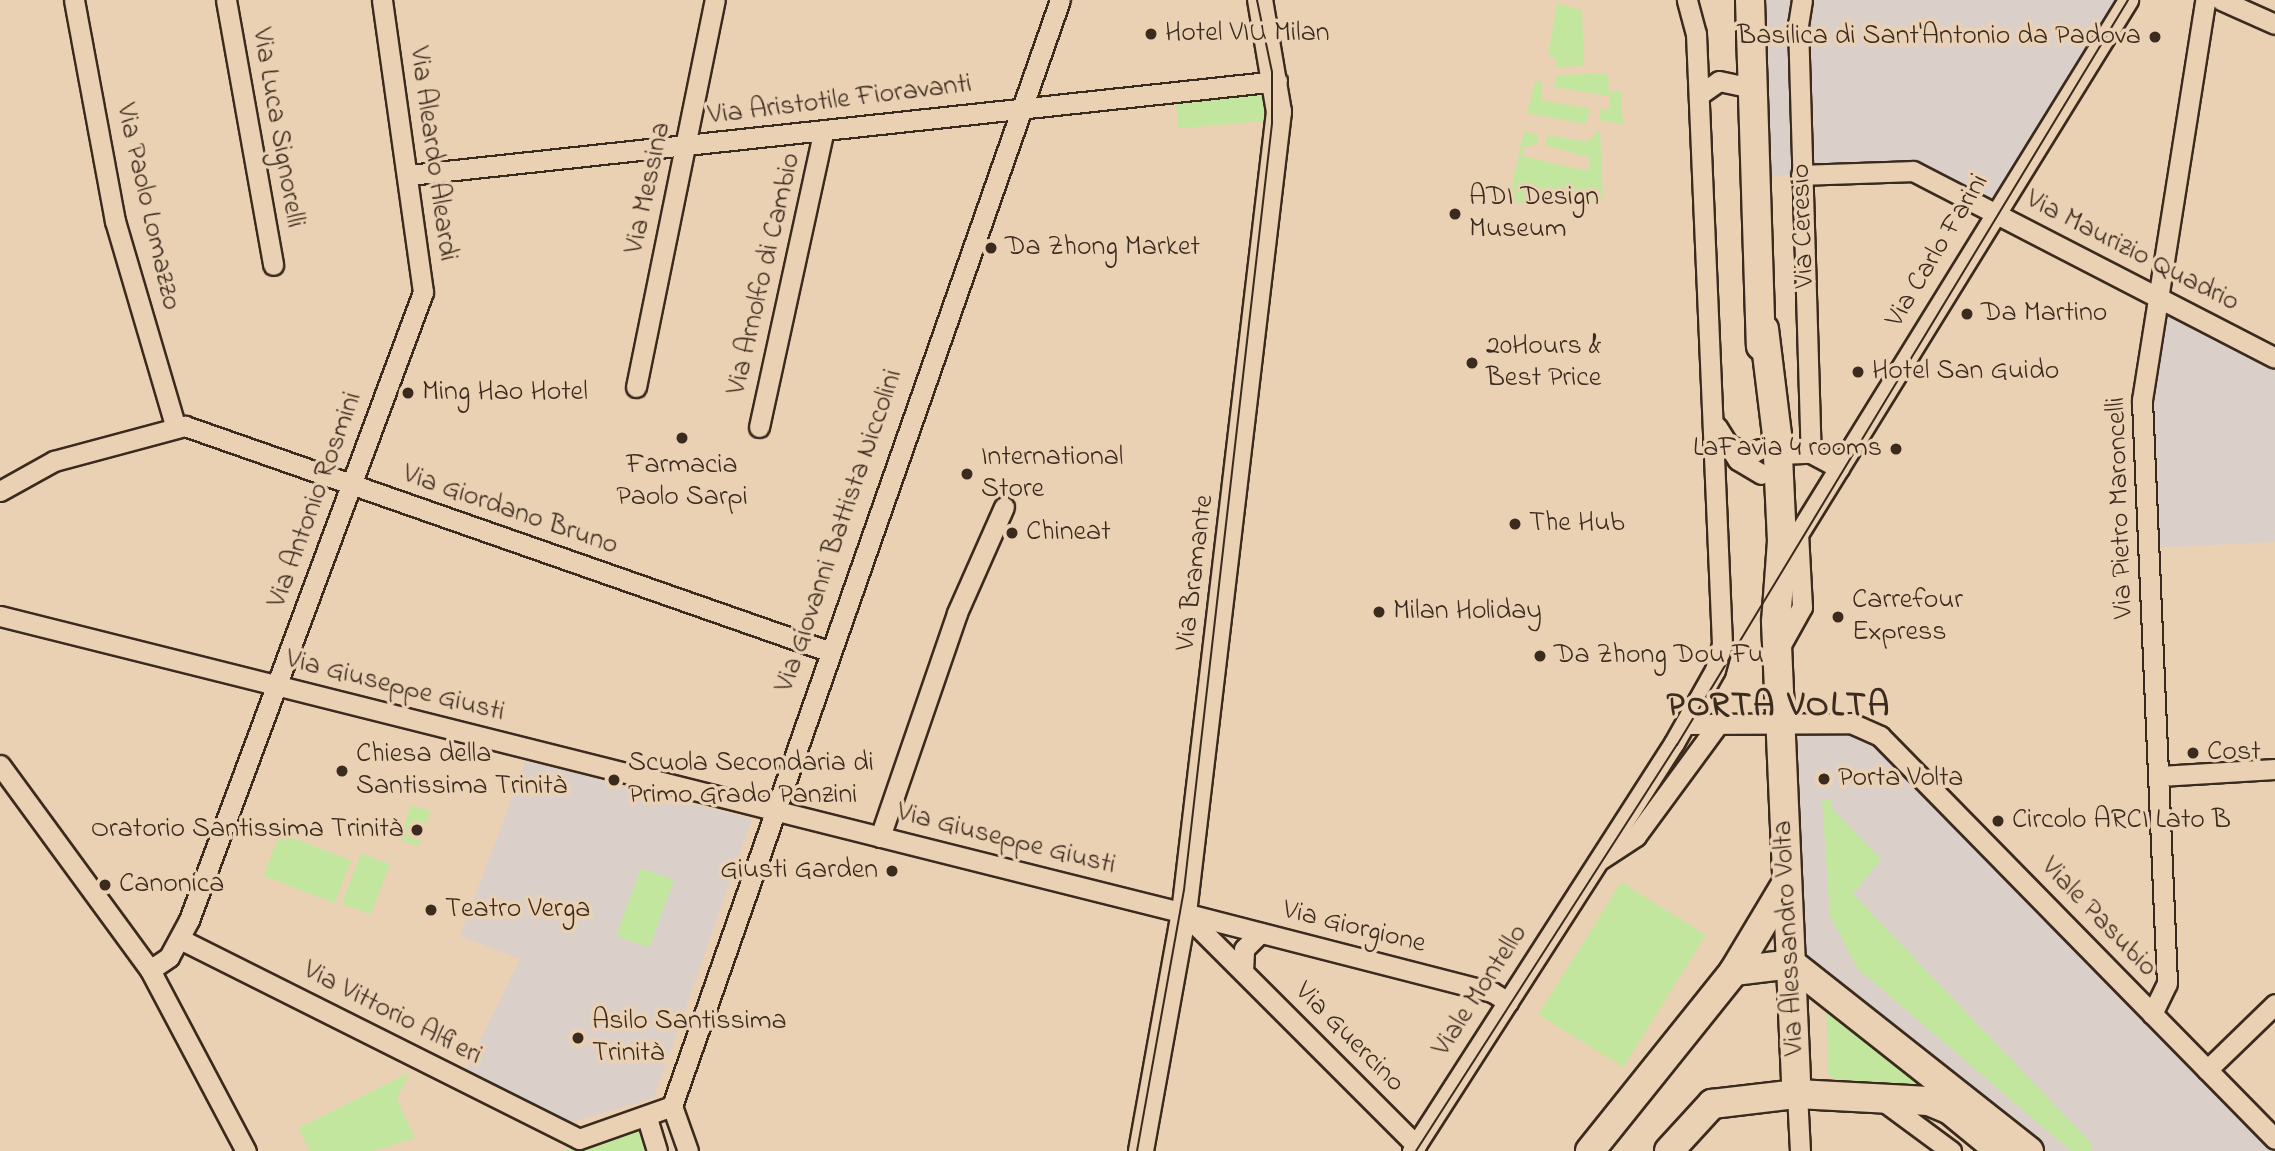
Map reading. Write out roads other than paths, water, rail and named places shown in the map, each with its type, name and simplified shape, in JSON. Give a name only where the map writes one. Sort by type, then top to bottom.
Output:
[{"type":"main road","name":"Via Ceresio","points":[[1750,0],[1764,329],[1756,378],[1782,541],[1776,562]]},
{"type":"main road","name":"Via Alessandro Volta","points":[[1776,562],[1797,1094]]},
{"type":"main road","points":[[1590,1151],[1734,971],[1787,882]]},
{"type":"main road","points":[[1734,971],[1792,964],[2029,1151]]},
{"type":"main road","points":[[1669,1151],[1712,1104],[1797,1094],[1878,1097],[1940,1105],[2000,1151]]},
{"type":"street","name":"Via Paolo Lomazzo","points":[[74,0],[115,220],[175,425]]},
{"type":"street","name":"Via Luca Signorelli","points":[[226,0],[273,265]]},
{"type":"street","name":"Via Aleardo Aleardi","points":[[382,0],[409,175],[423,292],[415,314]]},
{"type":"street","name":"Via Messina","points":[[636,387],[715,0]]},
{"type":"street","name":"Via Giovanni Battista Niccolini","points":[[672,1106],[828,651],[1060,0]]},
{"type":"street","name":"Via Bramante","points":[[1142,1151],[1184,913],[1277,125],[1277,81],[1260,0]]},
{"type":"street","points":[[1687,0],[1695,21],[1712,412],[1718,440],[1744,453],[1811,453],[1839,468]]},
{"type":"street","name":"Via Ceresio","points":[[1802,0],[1801,175],[1811,453]]},
{"type":"street","name":"Via Carlo Farini","points":[[1776,562],[1839,468],[2128,0]]},
{"type":"street","name":"Via Pietro Maroncelli","points":[[2152,1014],[2167,983],[2142,400],[2205,0]]},
{"type":"street","points":[[2221,0],[2275,24]]},
{"type":"street","name":"Via Aristotile Fioravanti","points":[[409,175],[823,133],[1020,108],[1277,81]]},
{"type":"street","points":[[1699,95],[1719,81],[1753,88]]},
{"type":"street","name":"Via Arnolfo di Cambio","points":[[759,427],[823,133]]},
{"type":"street","name":"Via Maurizio Quadrio","points":[[1801,175],[1913,171],[2275,358]]},
{"type":"street","name":"Via Antonio Rosmini","points":[[180,939],[278,686],[415,314]]},
{"type":"street","name":"Via Giordano Bruno","points":[[175,425],[828,651]]},
{"type":"street","points":[[0,491],[54,461],[175,425]]},
{"type":"street","name":"Viale Montello","points":[[1414,1148],[1685,724],[1722,644],[1718,440]]},
{"type":"street","points":[[880,837],[957,613],[1004,507]]},
{"type":"street","points":[[1778,650],[1801,613],[1798,532]]},
{"type":"street","name":"Via Giuseppe Giusti","points":[[0,616],[1184,913]]},
{"type":"street","name":"Viale Pasubio","points":[[1781,725],[1851,723],[1881,736],[2275,1139]]},
{"type":"street","points":[[1685,724],[1716,727],[1781,725]]},
{"type":"street","name":"Viale Montello","points":[[1597,861],[1636,836],[1716,727]]},
{"type":"street","points":[[0,756],[19,788]]},
{"type":"street","points":[[0,765],[150,970],[246,1151]]},
{"type":"street","points":[[2160,776],[2275,769]]},
{"type":"street","name":"Via Giorgione","points":[[1184,913],[1492,992],[1508,1002]]},
{"type":"street","name":"Via Guercino","points":[[1184,913],[1414,1148]]},
{"type":"street","points":[[1243,971],[1244,949],[1260,933]]},
{"type":"street","points":[[150,970],[180,939]]},
{"type":"street","name":"Via Vittorio Alfieri","points":[[180,939],[579,1139],[647,1118]]},
{"type":"street","points":[[2207,1070],[2275,1004]]},
{"type":"street","name":"Via Alessandro Volta","points":[[1797,1094],[1800,1151]]},
{"type":"street","points":[[1878,1097],[1951,1151]]},
{"type":"street","points":[[657,1151],[647,1118],[672,1106],[688,1151]]},
{"type":"tram line","points":[[1137,1151],[1184,890],[1272,123],[1272,72],[1257,0]]},
{"type":"tram line","points":[[1416,1151],[1677,745],[2128,0]]},
{"type":"place","name":"Hotel VIU Milan","points":[[1151,34]]},
{"type":"place","name":"Basilica di Sant'Antonio da Padova","points":[[2155,37]]},
{"type":"place","name":"ADI Design Museum","points":[[1455,214]]},
{"type":"place","name":"Da Zhong Market","points":[[991,248]]},
{"type":"place","name":"Da Martino","points":[[1967,314]]},
{"type":"place","name":"20Hours & Best Price","points":[[1472,363]]},
{"type":"place","name":"Hotel San Guido","points":[[1858,372]]},
{"type":"place","name":"Ming Hao Hotel","points":[[408,393]]},
{"type":"place","name":"Farmacia Paolo Sarpi","points":[[682,438]]},
{"type":"place","name":"LaFavia 4 rooms","points":[[1896,449]]},
{"type":"place","name":"International Store","points":[[967,474]]},
{"type":"place","name":"The Hub","points":[[1515,524]]},
{"type":"place","name":"Chineat","points":[[1012,533]]},
{"type":"place","name":"Milan Holiday","points":[[1379,612]]},
{"type":"place","name":"Carrefour Express","points":[[1838,617]]},
{"type":"place","name":"Da Zhong Dou Fu","points":[[1540,656]]},
{"type":"place","name":"Cost","points":[[2193,753]]},
{"type":"place","name":"Chiesa della Santissima Trinità","points":[[342,771]]},
{"type":"place","name":"Porta Volta","points":[[1824,779]]},
{"type":"place","name":"Scuola Secondaria di Primo Grado Panzini","points":[[614,780]]},
{"type":"place","name":"Circolo ARCI Lato B","points":[[1998,821]]},
{"type":"place","name":"Oratorio Santissima Trinità","points":[[417,830]]},
{"type":"place","name":"Giusti Garden","points":[[892,871]]},
{"type":"place","name":"Canonica","points":[[105,885]]},
{"type":"place","name":"Teatro Verga","points":[[431,910]]},
{"type":"place","name":"Asilo Santissima Trinità","points":[[578,1038]]},
{"type":"district","name":"PORTA VOLTA","points":[[1779,707]]}]
